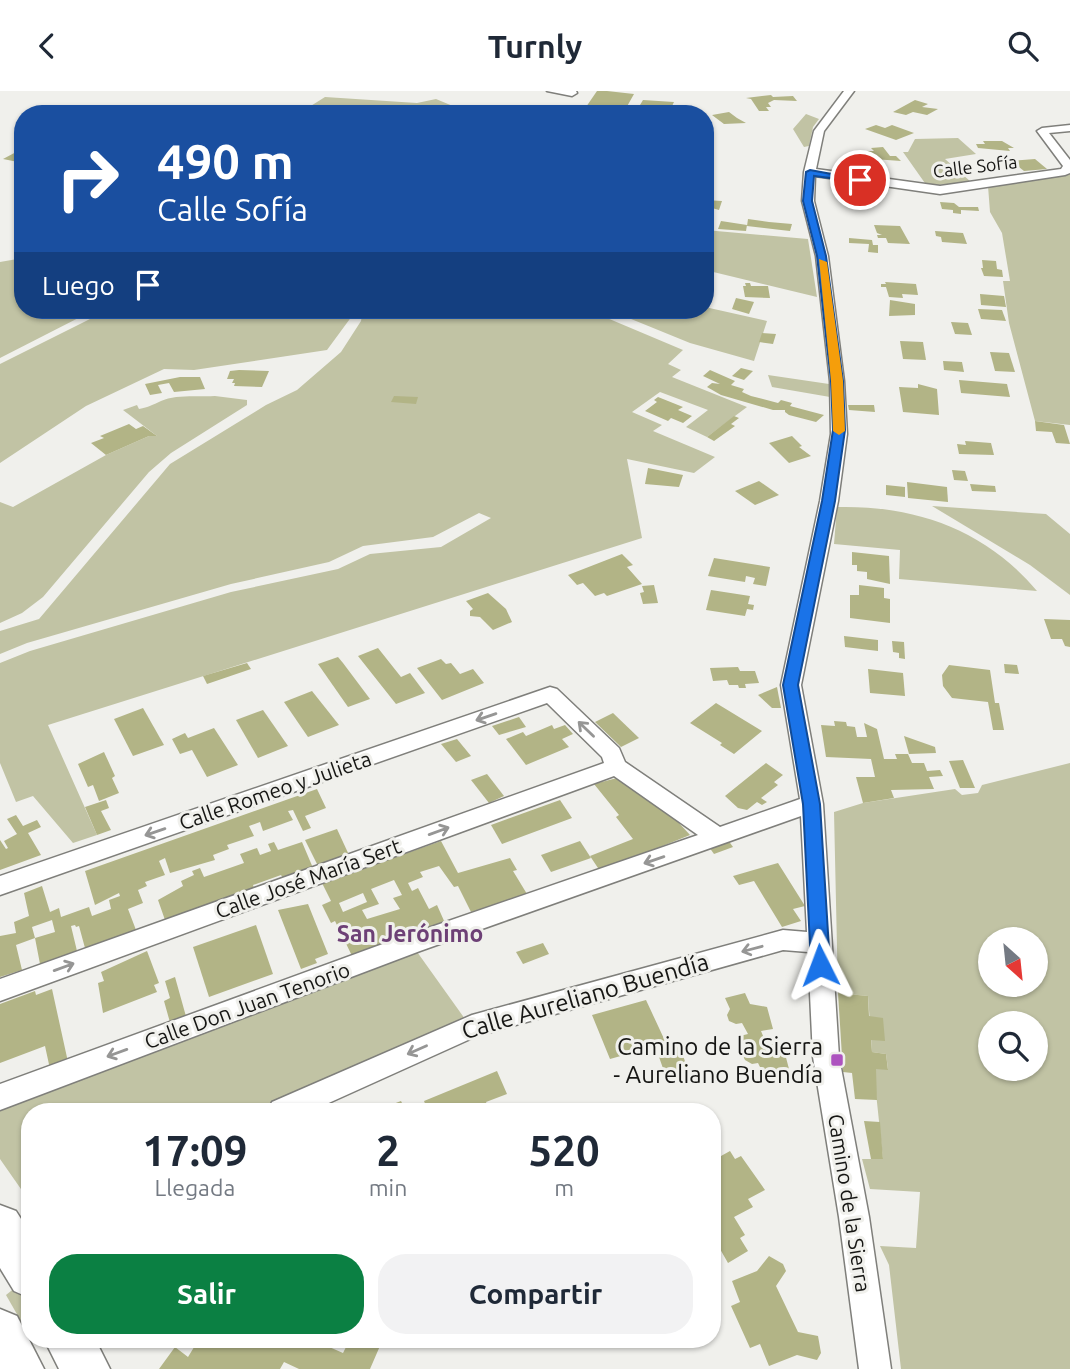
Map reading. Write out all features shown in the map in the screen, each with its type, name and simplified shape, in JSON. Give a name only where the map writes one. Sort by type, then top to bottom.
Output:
[{"type":"main road","points":[[12,1229],[21,1252]]},
{"type":"main road","points":[[0,1333],[20,1369]]},
{"type":"main road","points":[[73,1348],[86,1369]]},
{"type":"street","points":[[552,91],[572,93]]},
{"type":"street","name":"Camino de la Sierra","points":[[849,91],[819,131],[810,172],[808,201],[822,256],[837,381],[839,430],[829,501],[791,685],[811,804],[826,1057],[854,1216],[875,1369]]},
{"type":"street","name":"Calle Sofía","points":[[810,172],[940,190],[1066,171],[1069,166],[1042,131],[1070,128]]},
{"type":"street","name":"Calle Romeo y Julieta","points":[[0,886],[550,694],[611,753],[617,767]]},
{"type":"street","points":[[617,767],[718,837]]},
{"type":"street","name":"Calle José María Sert","points":[[0,990],[617,767]]},
{"type":"street","name":"Calle Don Juan Tenorio","points":[[0,1097],[411,944],[811,804]]},
{"type":"street","name":"Calle Aureliano Buendía","points":[[300,1103],[472,1026],[783,940],[819,943]]},
{"type":"green space","points":[[325,97],[417,103],[436,99],[450,105],[312,105]]},
{"type":"green space","points":[[806,114],[819,119],[813,127],[809,146],[804,147],[793,129]]},
{"type":"green space","points":[[958,138],[976,154],[945,159],[971,182],[927,186],[903,152],[908,152],[915,139]]},
{"type":"green space","points":[[1070,172],[1070,425],[1035,421],[1009,323],[1003,281],[1010,281],[1002,233],[990,212],[988,186]]},
{"type":"green space","points":[[714,231],[808,239],[817,297],[714,272]]},
{"type":"green space","points":[[14,260],[14,319],[76,319],[0,358],[0,262]]},
{"type":"green space","points":[[714,309],[767,321],[754,361],[690,343],[631,319],[714,319]]},
{"type":"green space","points":[[90,319],[350,319],[327,350],[194,370],[164,369],[86,406],[0,463],[0,364]]},
{"type":"green space","points":[[609,319],[683,350],[668,364],[681,370],[672,377],[747,407],[707,437],[686,427],[708,410],[660,392],[632,412],[662,425],[653,431],[715,457],[694,473],[627,459],[642,538],[48,725],[97,835],[73,843],[33,796],[16,802],[0,763],[0,663],[30,651],[231,592],[338,569],[370,554],[441,547],[491,518],[479,513],[433,537],[363,546],[329,562],[231,584],[27,643],[0,654],[0,631],[39,619],[170,464],[266,405],[297,390],[341,352],[361,321]]},
{"type":"green space","points":[[768,375],[829,384],[830,397],[772,387]]},
{"type":"green space","points":[[215,396],[247,400],[247,405],[171,453],[149,472],[43,597],[22,613],[0,623],[0,502],[13,507],[106,455],[149,436],[157,436],[123,410],[137,405],[139,409],[173,397]]},
{"type":"green space","points":[[932,506],[1046,514],[1070,534],[1070,595],[1030,565]]},
{"type":"green space","points":[[837,507],[894,511],[947,525],[995,552],[1037,591],[899,579],[900,550],[834,544]]},
{"type":"green space","points":[[1070,763],[1070,1369],[901,1369],[889,1265],[880,1246],[916,1248],[920,1192],[870,1189],[862,1159],[883,1159],[874,1074],[876,1069],[888,1069],[886,1054],[872,1052],[868,996],[838,993],[834,812],[863,803],[955,789],[962,795],[978,793],[982,785]]},
{"type":"green space","points":[[415,949],[465,1019],[275,1103],[21,1103],[21,1189],[0,1159],[0,1104]]},
{"type":"green space","points":[[16,1287],[21,1296],[21,1321],[6,1295]]},
{"type":"building","points":[[597,91],[634,94],[628,105],[587,105]]},
{"type":"building","points":[[793,96],[797,101],[774,100],[768,103],[771,107],[766,107],[769,111],[759,111],[751,99],[746,98]]},
{"type":"building","points":[[643,100],[674,102],[672,105],[640,105]]},
{"type":"building","points":[[915,100],[928,104],[922,107],[938,109],[927,115],[893,112]]},
{"type":"building","points":[[729,112],[746,123],[724,124],[714,115]]},
{"type":"building","points":[[876,125],[885,128],[892,125],[914,133],[896,140],[865,129]]},
{"type":"building","points":[[983,141],[1002,141],[1014,148],[1008,148],[1010,151],[978,148],[976,144],[985,144]]},
{"type":"building","points":[[883,147],[890,156],[896,156],[901,161],[873,159],[866,151]]},
{"type":"building","points":[[14,153],[14,161],[3,159]]},
{"type":"building","points":[[1035,159],[1047,169],[1024,171],[1011,161]]},
{"type":"building","points":[[714,201],[722,201],[719,210],[714,209]]},
{"type":"building","points":[[940,202],[954,203],[959,207],[978,207],[979,211],[961,210],[961,214],[953,213],[953,210],[942,209]]},
{"type":"building","points":[[748,219],[792,224],[790,231],[781,230],[747,226]]},
{"type":"building","points":[[721,221],[747,225],[746,231],[718,229]]},
{"type":"building","points":[[874,225],[900,226],[910,244],[888,243],[886,238],[878,238],[877,235],[882,235],[877,233]]},
{"type":"building","points":[[935,231],[963,233],[967,244],[942,242]]},
{"type":"building","points":[[849,238],[872,240],[873,245],[878,245],[878,253],[868,252],[869,244],[849,243]]},
{"type":"building","points":[[982,260],[996,261],[997,269],[1002,270],[1003,277],[984,276]]},
{"type":"building","points":[[885,282],[916,284],[918,295],[889,297],[886,287],[881,287]]},
{"type":"building","points":[[745,283],[750,283],[751,286],[768,286],[770,298],[745,297]]},
{"type":"building","points":[[980,294],[1004,296],[1006,307],[981,305]]},
{"type":"building","points":[[736,298],[754,302],[749,314],[732,309]]},
{"type":"building","points":[[890,300],[915,304],[915,315],[889,316]]},
{"type":"building","points":[[978,309],[1002,310],[1006,321],[981,319]]},
{"type":"building","points":[[951,322],[968,323],[972,335],[955,334]]},
{"type":"building","points":[[762,333],[776,334],[773,344],[759,342]]},
{"type":"building","points":[[900,341],[923,342],[926,360],[903,359]]},
{"type":"building","points":[[990,352],[1009,353],[1015,372],[995,371]]},
{"type":"building","points":[[943,361],[962,362],[964,372],[944,370]]},
{"type":"building","points":[[741,368],[753,371],[744,380],[732,376]]},
{"type":"building","points":[[710,370],[735,381],[731,385],[744,389],[742,392],[751,396],[778,403],[781,400],[792,403],[790,406],[824,415],[816,422],[789,415],[785,410],[773,410],[721,395],[707,387],[712,383],[720,384],[703,376]]},
{"type":"building","points":[[230,371],[269,371],[262,387],[234,386],[234,379],[227,379]]},
{"type":"building","points":[[180,377],[200,377],[205,389],[174,392],[169,383],[158,385],[162,393],[150,395],[145,384]]},
{"type":"building","points":[[959,380],[1007,384],[1010,397],[961,393]]},
{"type":"building","points":[[918,384],[937,389],[939,415],[903,412],[899,387],[918,388]]},
{"type":"building","points":[[394,396],[418,397],[416,404],[391,402]]},
{"type":"building","points":[[658,397],[683,407],[678,410],[692,416],[683,423],[671,418],[668,421],[645,411],[657,402],[654,400]]},
{"type":"building","points":[[848,405],[874,405],[875,412],[849,410]]},
{"type":"building","points":[[734,416],[739,418],[731,424],[735,426],[714,441],[707,437]]},
{"type":"building","points":[[1035,421],[1064,425],[1070,444],[1056,443],[1052,432],[1036,431]]},
{"type":"building","points":[[129,424],[136,429],[143,426],[157,436],[149,436],[106,455],[91,443],[104,438],[100,436]]},
{"type":"building","points":[[792,436],[802,446],[799,447],[811,456],[789,463],[769,443]]},
{"type":"building","points":[[965,441],[991,443],[994,455],[959,454],[957,444],[966,445]]},
{"type":"building","points":[[648,468],[683,475],[679,487],[645,484]]},
{"type":"building","points":[[952,470],[965,471],[968,481],[954,480]]},
{"type":"building","points":[[759,481],[779,495],[755,505],[735,491]]},
{"type":"building","points":[[907,482],[947,487],[948,502],[908,498]]},
{"type":"building","points":[[970,484],[995,486],[996,492],[972,491]]},
{"type":"building","points":[[886,485],[905,487],[905,497],[886,495]]},
{"type":"building","points":[[852,552],[889,556],[890,584],[867,579],[867,572],[857,571],[857,565],[852,565]]},
{"type":"building","points":[[622,554],[633,565],[627,567],[642,584],[607,596],[604,593],[595,596],[583,583],[577,585],[568,575]]},
{"type":"building","points":[[714,558],[770,567],[766,586],[753,584],[755,578],[746,576],[745,582],[708,576]]},
{"type":"building","points":[[654,585],[658,603],[643,604],[640,593],[644,592],[642,586]]},
{"type":"building","points":[[859,585],[884,588],[884,598],[890,599],[890,623],[850,618],[850,595],[859,595]]},
{"type":"building","points":[[711,590],[750,596],[748,604],[754,605],[753,610],[747,609],[745,616],[706,610]]},
{"type":"building","points":[[488,593],[506,609],[512,622],[493,630],[480,617],[470,616],[473,609],[466,601]]},
{"type":"building","points":[[1044,619],[1070,620],[1070,647],[1065,646],[1062,639],[1051,639]]},
{"type":"building","points":[[844,636],[878,640],[878,651],[845,647]]},
{"type":"building","points":[[892,641],[904,642],[905,659],[899,658],[899,653],[893,652]]},
{"type":"building","points":[[378,648],[401,677],[410,673],[425,693],[396,704],[358,656]]},
{"type":"building","points":[[338,657],[370,699],[348,707],[318,664]]},
{"type":"building","points":[[441,659],[446,664],[451,663],[460,674],[473,669],[484,683],[442,700],[417,668]]},
{"type":"building","points":[[247,663],[251,669],[207,684],[203,676]]},
{"type":"building","points":[[1004,664],[1017,665],[1019,674],[1005,673]]},
{"type":"building","points":[[949,665],[990,670],[995,703],[999,703],[1004,730],[993,730],[988,702],[952,698],[943,686],[942,675]]},
{"type":"building","points":[[738,667],[740,671],[755,671],[759,683],[745,684],[746,688],[739,688],[738,685],[729,685],[727,680],[713,681],[710,668]]},
{"type":"building","points":[[868,669],[903,673],[905,696],[870,693]]},
{"type":"building","points":[[777,687],[781,708],[772,708],[758,695]]},
{"type":"building","points":[[312,691],[339,725],[308,737],[284,702]]},
{"type":"building","points":[[716,703],[762,731],[734,754],[690,723]]},
{"type":"building","points":[[143,708],[164,745],[133,756],[114,719]]},
{"type":"building","points":[[263,710],[288,746],[258,758],[236,720]]},
{"type":"building","points":[[613,713],[639,738],[621,747],[595,722]]},
{"type":"building","points":[[519,717],[526,727],[499,735],[492,726]]},
{"type":"building","points":[[834,721],[846,722],[847,726],[855,727],[857,737],[867,737],[864,723],[877,729],[884,759],[897,759],[895,754],[908,754],[912,763],[924,763],[927,771],[940,770],[943,776],[929,777],[934,789],[891,790],[894,798],[863,803],[856,777],[875,777],[871,759],[826,757],[821,725],[835,726]]},
{"type":"building","points":[[552,725],[554,729],[565,725],[573,734],[562,739],[569,747],[526,765],[506,739],[523,732],[526,736]]},
{"type":"building","points":[[214,728],[238,765],[207,777],[192,750],[180,754],[172,739],[185,733],[188,738]]},
{"type":"building","points":[[904,736],[935,747],[936,753],[909,754]]},
{"type":"building","points":[[457,739],[471,756],[456,762],[441,744]]},
{"type":"building","points":[[104,752],[119,793],[99,801],[93,785],[88,787],[78,764]]},
{"type":"building","points":[[963,760],[975,788],[960,788],[949,761]]},
{"type":"building","points":[[766,763],[783,775],[774,782],[778,785],[761,798],[767,802],[762,805],[757,802],[747,810],[738,808],[725,796]]},
{"type":"building","points":[[487,774],[504,796],[489,803],[471,780]]},
{"type":"building","points":[[617,778],[667,810],[690,835],[600,871],[590,856],[633,839],[616,817],[619,815],[594,784]]},
{"type":"building","points":[[317,789],[326,808],[305,816],[311,828],[303,831],[293,810],[288,811],[293,820],[263,831],[260,822],[249,826],[254,836],[227,845],[229,849],[213,855],[215,860],[170,873],[165,858],[159,861],[165,875],[145,882],[147,886],[138,890],[143,903],[128,909],[136,930],[85,948],[79,926],[71,926],[77,951],[40,964],[35,938],[16,945],[22,970],[0,977],[0,936],[16,933],[14,922],[29,916],[24,893],[42,886],[50,912],[59,908],[61,917],[89,907],[92,916],[111,909],[109,900],[120,896],[119,893],[95,905],[85,871]],"holes":[[[52,920],[55,932],[35,938],[32,927]]]},
{"type":"building","points":[[106,800],[109,808],[101,811],[111,830],[97,835],[85,807]]},
{"type":"building","points":[[560,800],[572,818],[502,844],[491,825]]},
{"type":"building","points":[[16,815],[23,826],[37,820],[41,827],[28,833],[41,855],[0,870],[0,840],[6,849],[8,848],[4,841],[17,834],[7,819]]},
{"type":"building","points":[[337,829],[349,855],[318,866],[305,840]]},
{"type":"building","points":[[728,840],[733,847],[714,854],[709,847]]},
{"type":"building","points":[[441,841],[458,873],[510,858],[517,870],[513,871],[527,894],[471,912],[458,886],[454,887],[439,866],[420,872],[423,877],[408,883],[412,891],[418,888],[429,909],[437,905],[445,923],[354,960],[335,921],[331,923],[322,905],[331,901],[322,883]],"holes":[[[394,880],[402,895],[393,898],[400,909],[367,919],[362,910],[379,904],[371,889]],[[363,893],[367,902],[343,912],[339,903]]]},
{"type":"building","points":[[580,841],[591,858],[551,872],[541,855]]},
{"type":"building","points":[[274,842],[278,850],[302,842],[313,868],[283,878],[281,875],[253,885],[254,888],[165,920],[158,900],[183,886],[181,881],[194,875],[192,871],[200,868],[204,877],[244,863],[240,854],[257,848],[260,855],[271,851],[268,844]]},
{"type":"building","points":[[778,863],[805,906],[793,909],[801,921],[782,927],[754,881],[739,885],[733,876]]},
{"type":"building","points":[[308,904],[328,954],[315,959],[317,963],[301,969],[278,910]]},
{"type":"building","points":[[256,925],[273,974],[209,997],[193,947]]},
{"type":"building","points":[[543,943],[549,954],[523,964],[516,952]]},
{"type":"building","points":[[147,951],[159,983],[154,985],[157,992],[103,1013],[98,983],[104,981],[101,972]]},
{"type":"building","points":[[175,977],[187,1020],[171,1026],[164,1001],[170,998],[165,981]]},
{"type":"building","points":[[52,989],[68,1062],[50,1069],[45,1046],[0,1063],[0,1004],[35,991],[36,995]]},
{"type":"building","points":[[745,993],[750,1004],[767,1007],[773,1029],[761,1031],[766,1043],[783,1046],[789,1069],[764,1075],[758,1063],[752,1064],[745,1060],[742,1054],[745,1048],[740,1036],[748,1034],[742,1023],[729,1021],[727,1015],[730,1009],[725,998]]},
{"type":"building","points":[[838,993],[868,996],[869,1016],[883,1018],[885,1041],[871,1040],[872,1052],[886,1054],[888,1070],[876,1069],[877,1100],[855,1099],[852,1073],[843,1072]]},
{"type":"building","points":[[646,1000],[666,1043],[678,1041],[688,1070],[665,1074],[659,1057],[665,1054],[660,1045],[610,1059],[592,1015]]},
{"type":"building","points":[[497,1071],[507,1094],[486,1103],[424,1101]]},
{"type":"building","points":[[864,1121],[880,1122],[883,1159],[871,1159]]},
{"type":"building","points":[[730,1151],[735,1159],[741,1156],[765,1190],[748,1199],[753,1207],[734,1217],[745,1235],[740,1238],[748,1251],[728,1263],[721,1251],[721,1156]]},
{"type":"building","points":[[769,1256],[783,1264],[786,1271],[776,1286],[798,1332],[818,1336],[821,1353],[817,1360],[797,1355],[769,1366],[760,1344],[750,1348],[731,1306],[740,1302],[732,1281],[757,1271]]},
{"type":"building","points":[[174,1348],[188,1357],[194,1348],[332,1348],[343,1353],[346,1348],[379,1348],[370,1369],[299,1369],[284,1362],[280,1369],[159,1369]]},
{"type":"slow traffic","points":[[822,262],[837,381],[839,431]]},
{"type":"place","name":"Camino de la Sierra - Aureliano Buendía","points":[[837,1060]]},
{"type":"district","name":"San Jerónimo","points":[[410,933]]},
{"type":"route","points":[[820,965],[811,804],[791,685],[829,501],[839,430],[837,381],[822,256],[808,201],[810,172],[860,180]]}]
